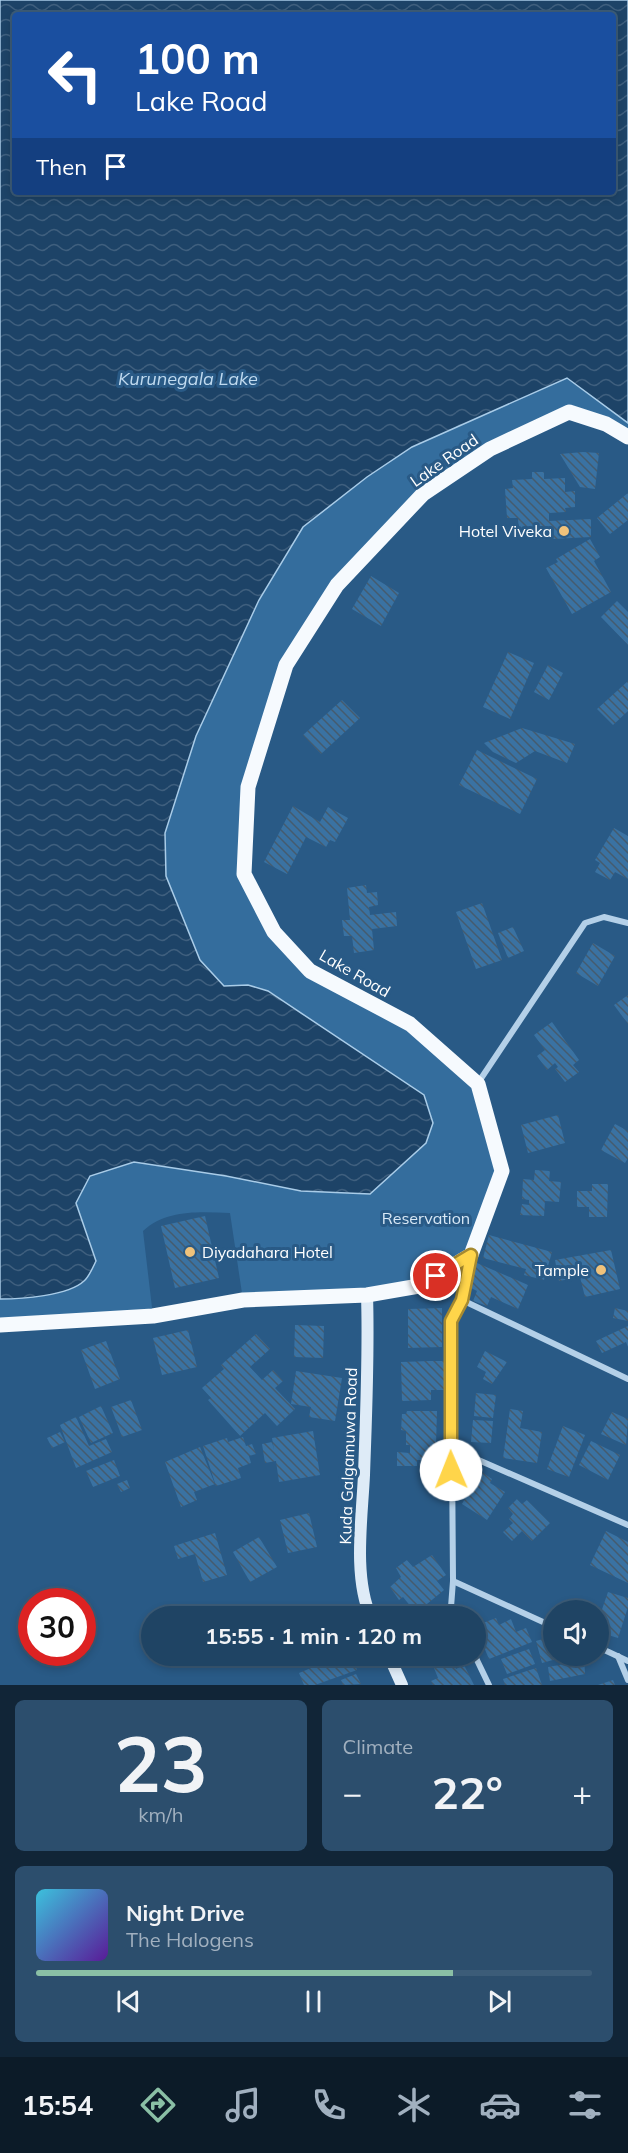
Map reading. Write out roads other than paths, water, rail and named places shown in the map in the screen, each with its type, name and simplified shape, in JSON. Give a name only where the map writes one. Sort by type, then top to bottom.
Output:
[{"type":"main road","name":"Lake Road","points":[[478,1084],[410,1024],[310,971],[274,932],[244,874],[249,787],[286,665],[337,585],[423,494],[490,449],[568,412],[606,424],[628,437]]},
{"type":"main road","points":[[0,1325],[153,1316],[243,1300],[368,1295],[419,1286],[471,1255],[501,1171],[478,1084]]},
{"type":"street","points":[[478,1084],[585,923],[604,917],[628,923]]},
{"type":"street","points":[[451,1606],[453,1581],[451,1321],[462,1300],[471,1255]]},
{"type":"street","name":"Kuda Galgamuwa Road","points":[[366,1606],[360,1553],[369,1345],[368,1295]]},
{"type":"street","points":[[462,1300],[628,1379]]},
{"type":"street","points":[[451,1448],[628,1525]]},
{"type":"street","points":[[453,1581],[543,1622]]},
{"type":"street","points":[[609,1652],[628,1661]]},
{"type":"street","points":[[618,1656],[628,1680]]},
{"type":"street","points":[[393,1666],[402,1685]]},
{"type":"street","points":[[480,1666],[489,1685]]},
{"type":"water","name":"Kurunegala Lake","points":[[0,0],[628,0],[628,423],[567,378],[412,447],[367,477],[303,527],[259,600],[196,736],[165,833],[166,876],[200,960],[224,986],[248,985],[268,991],[424,1095],[433,1123],[426,1143],[370,1194],[301,1191],[226,1176],[134,1162],[90,1176],[76,1203],[96,1261],[88,1277],[77,1286],[56,1293],[0,1299]]},
{"type":"place","name":"Hotel Viveka","points":[[564,531]]},
{"type":"place","name":"Diyadahara Hotel","points":[[190,1252]]},
{"type":"place","name":"Tample","points":[[601,1270]]},
{"type":"park label","name":"Reservation","points":[[426,1218]]}]
